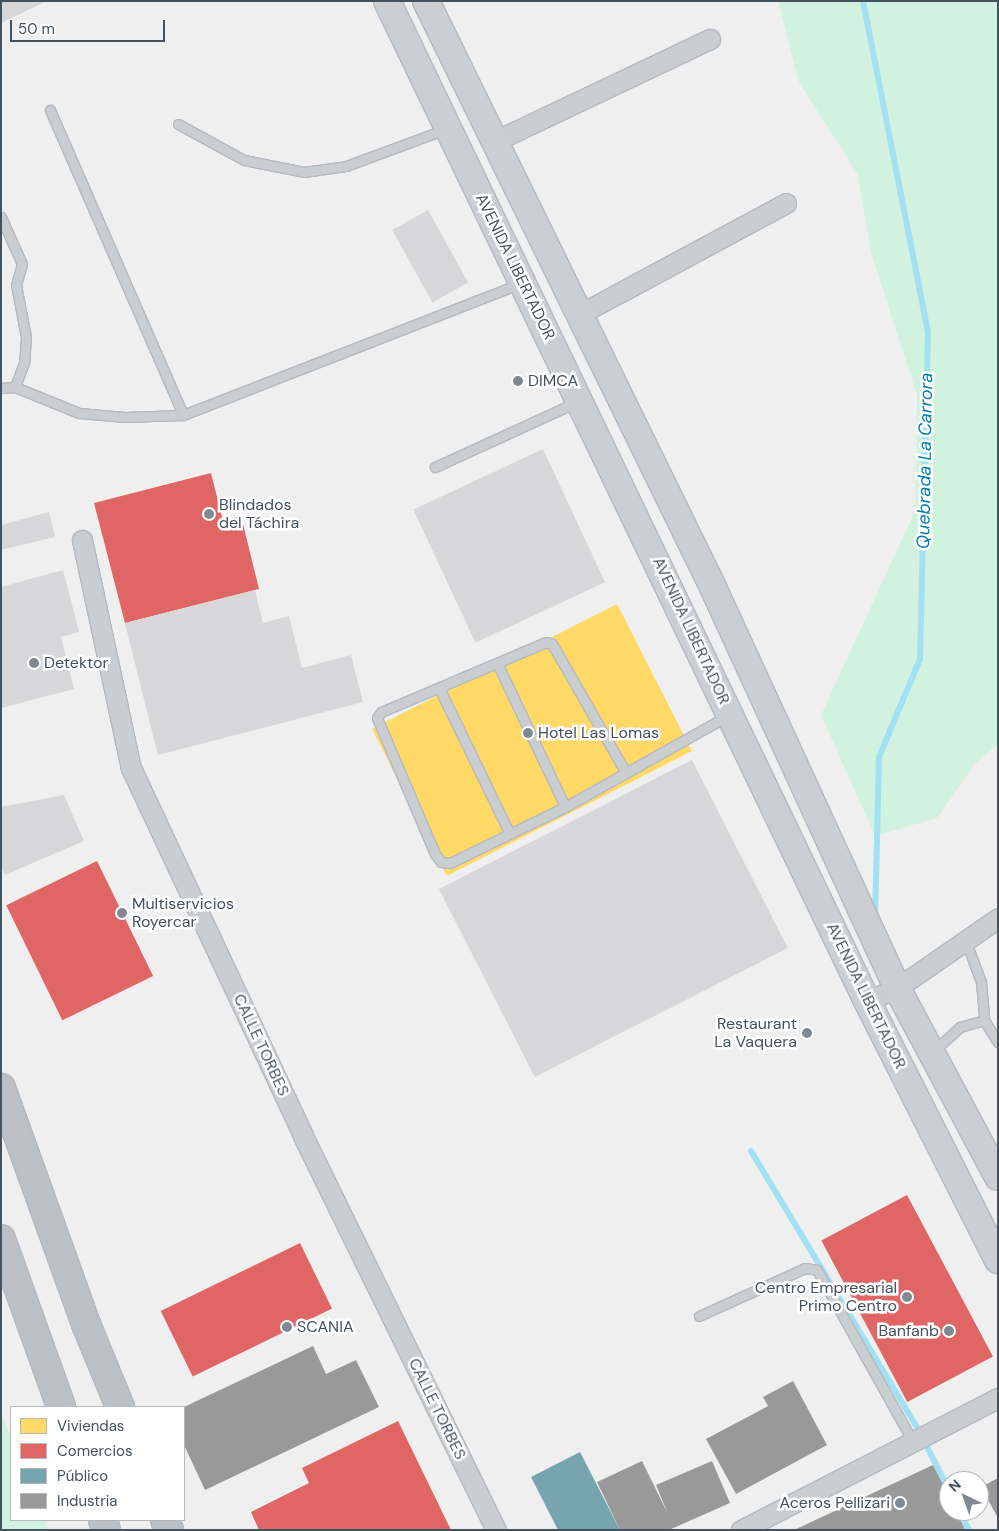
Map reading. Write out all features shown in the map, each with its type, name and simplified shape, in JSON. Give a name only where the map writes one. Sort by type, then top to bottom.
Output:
[{"type":"highway","points":[[1,1088],[86,1324],[120,1406]]},
{"type":"highway","points":[[1,1239],[61,1406]]},
{"type":"main road","name":"AVENIDA LIBERTADOR","points":[[388,1],[867,1001],[998,1260]]},
{"type":"main road","name":"AVENIDA LIBERTADOR","points":[[426,1],[710,581],[897,988],[995,1164]]},
{"type":"street","points":[[495,141],[710,39]]},
{"type":"street","points":[[580,314],[786,203]]},
{"type":"street","name":"CALLE TORBES","points":[[82,540],[131,768],[303,1136],[496,1530]]},
{"type":"street","points":[[867,1001],[897,988],[964,939],[998,918]]},
{"type":"street","points":[[741,1530],[998,1398]]},
{"type":"lane","points":[[50,110],[183,415]]},
{"type":"lane","points":[[178,124],[244,160],[304,172],[346,166],[448,128]]},
{"type":"lane","points":[[1,217],[22,264],[16,285],[26,337],[24,362],[15,387]]},
{"type":"lane","points":[[1,388],[15,387],[79,413],[125,417],[183,415],[522,283]]},
{"type":"lane","points":[[435,467],[579,401]]},
{"type":"lane","points":[[626,773],[556,647],[546,642],[440,690],[381,712],[377,718],[435,854],[441,862],[450,863],[565,807],[626,773],[730,715]]},
{"type":"lane","points":[[498,665],[565,807]]},
{"type":"lane","points":[[440,690],[510,834]]},
{"type":"lane","points":[[964,939],[981,982],[984,1020],[998,1042]]},
{"type":"lane","points":[[932,1052],[960,1027],[984,1020]]},
{"type":"lane","points":[[700,1316],[805,1268],[817,1270],[913,1442]]},
{"type":"green space","points":[[778,1],[998,1],[998,744],[975,764],[937,818],[875,836],[821,715],[915,511],[917,395],[872,256],[857,173],[799,82]]},
{"type":"green space","points":[[1,1412],[10,1434],[10,1521],[44,1521],[49,1530],[1,1530]]},
{"type":"building: Viviendas","name":"Hotel Las Lomas","points":[[617,604],[692,751],[447,876],[372,729]]},
{"type":"building: Comercios","points":[[211,473],[223,521],[241,516],[259,589],[125,623],[94,503]]},
{"type":"building: Comercios","points":[[97,861],[153,976],[62,1020],[6,905]]},
{"type":"building: Comercios","name":"Centro Empresarial Primo Centro","points":[[907,1195],[993,1357],[907,1402],[821,1241]]},
{"type":"building: Comercios","points":[[300,1243],[332,1309],[193,1377],[161,1311]]},
{"type":"building: Comercios","points":[[398,1421],[451,1530],[259,1530],[251,1512],[309,1483],[302,1468]]},
{"type":"building: Público","points":[[580,1452],[620,1530],[558,1530],[531,1477]]},
{"type":"building: Industria","points":[[313,1346],[326,1374],[356,1360],[379,1407],[205,1490],[185,1447],[185,1407]]},
{"type":"building: Industria","points":[[793,1381],[827,1445],[736,1494],[706,1439],[768,1406],[763,1397]]},
{"type":"building: Industria","points":[[642,1461],[668,1514],[656,1485],[712,1461],[730,1503],[669,1530],[620,1530],[597,1482]]},
{"type":"building: Industria","name":"Aceros Pellizari","points":[[935,1464],[939,1473],[939,1521],[961,1521],[965,1530],[794,1530]]},
{"type":"building: Industria","points":[[998,1478],[998,1518],[989,1502],[989,1483]]},
{"type":"building: Otros","points":[[1,1],[47,1],[1,23]]},
{"type":"building: Otros","points":[[428,210],[468,283],[432,302],[392,230]]},
{"type":"building: Otros","points":[[543,449],[605,582],[476,643],[413,509]]},
{"type":"building: Otros","points":[[49,512],[55,537],[1,550],[1,525]]},
{"type":"building: Otros","name":"Detektor","points":[[63,570],[79,632],[61,637],[74,689],[1,708],[1,587]]},
{"type":"building: Otros","points":[[255,590],[263,623],[289,616],[302,668],[351,655],[363,702],[158,755],[125,623]]},
{"type":"building: Otros","points":[[692,760],[788,948],[535,1077],[439,889]]},
{"type":"building: Otros","points":[[64,795],[84,841],[5,875],[1,867],[1,807]]},
{"type":"waterway","name":"Quebrada La Carrora","points":[[863,1],[928,332],[920,659],[879,757],[875,917]]},
{"type":"waterway","name":"Quebrada La Carrora","points":[[751,1151],[916,1426]]},
{"type":"waterway","name":"Quebrada La Carrora","points":[[925,1443],[939,1471]]},
{"type":"waterway","name":"Quebrada La Carrora","points":[[964,1521],[969,1530]]},
{"type":"place","name":"DIMCA","points":[[518,381]]},
{"type":"place","name":"Blindados del Táchira","points":[[209,514]]},
{"type":"place","name":"Detektor","points":[[34,663]]},
{"type":"place","name":"Hotel Las Lomas","points":[[528,733]]},
{"type":"place","name":"Multiservicios Royercar","points":[[122,913]]},
{"type":"place","name":"Restaurant La Vaquera","points":[[807,1033]]},
{"type":"place","name":"Centro Empresarial Primo Centro","points":[[907,1297]]},
{"type":"place","name":"SCANIA","points":[[287,1327]]},
{"type":"place","name":"Banfanb","points":[[949,1331]]},
{"type":"place","name":"Aceros Pellizari","points":[[900,1503]]}]
